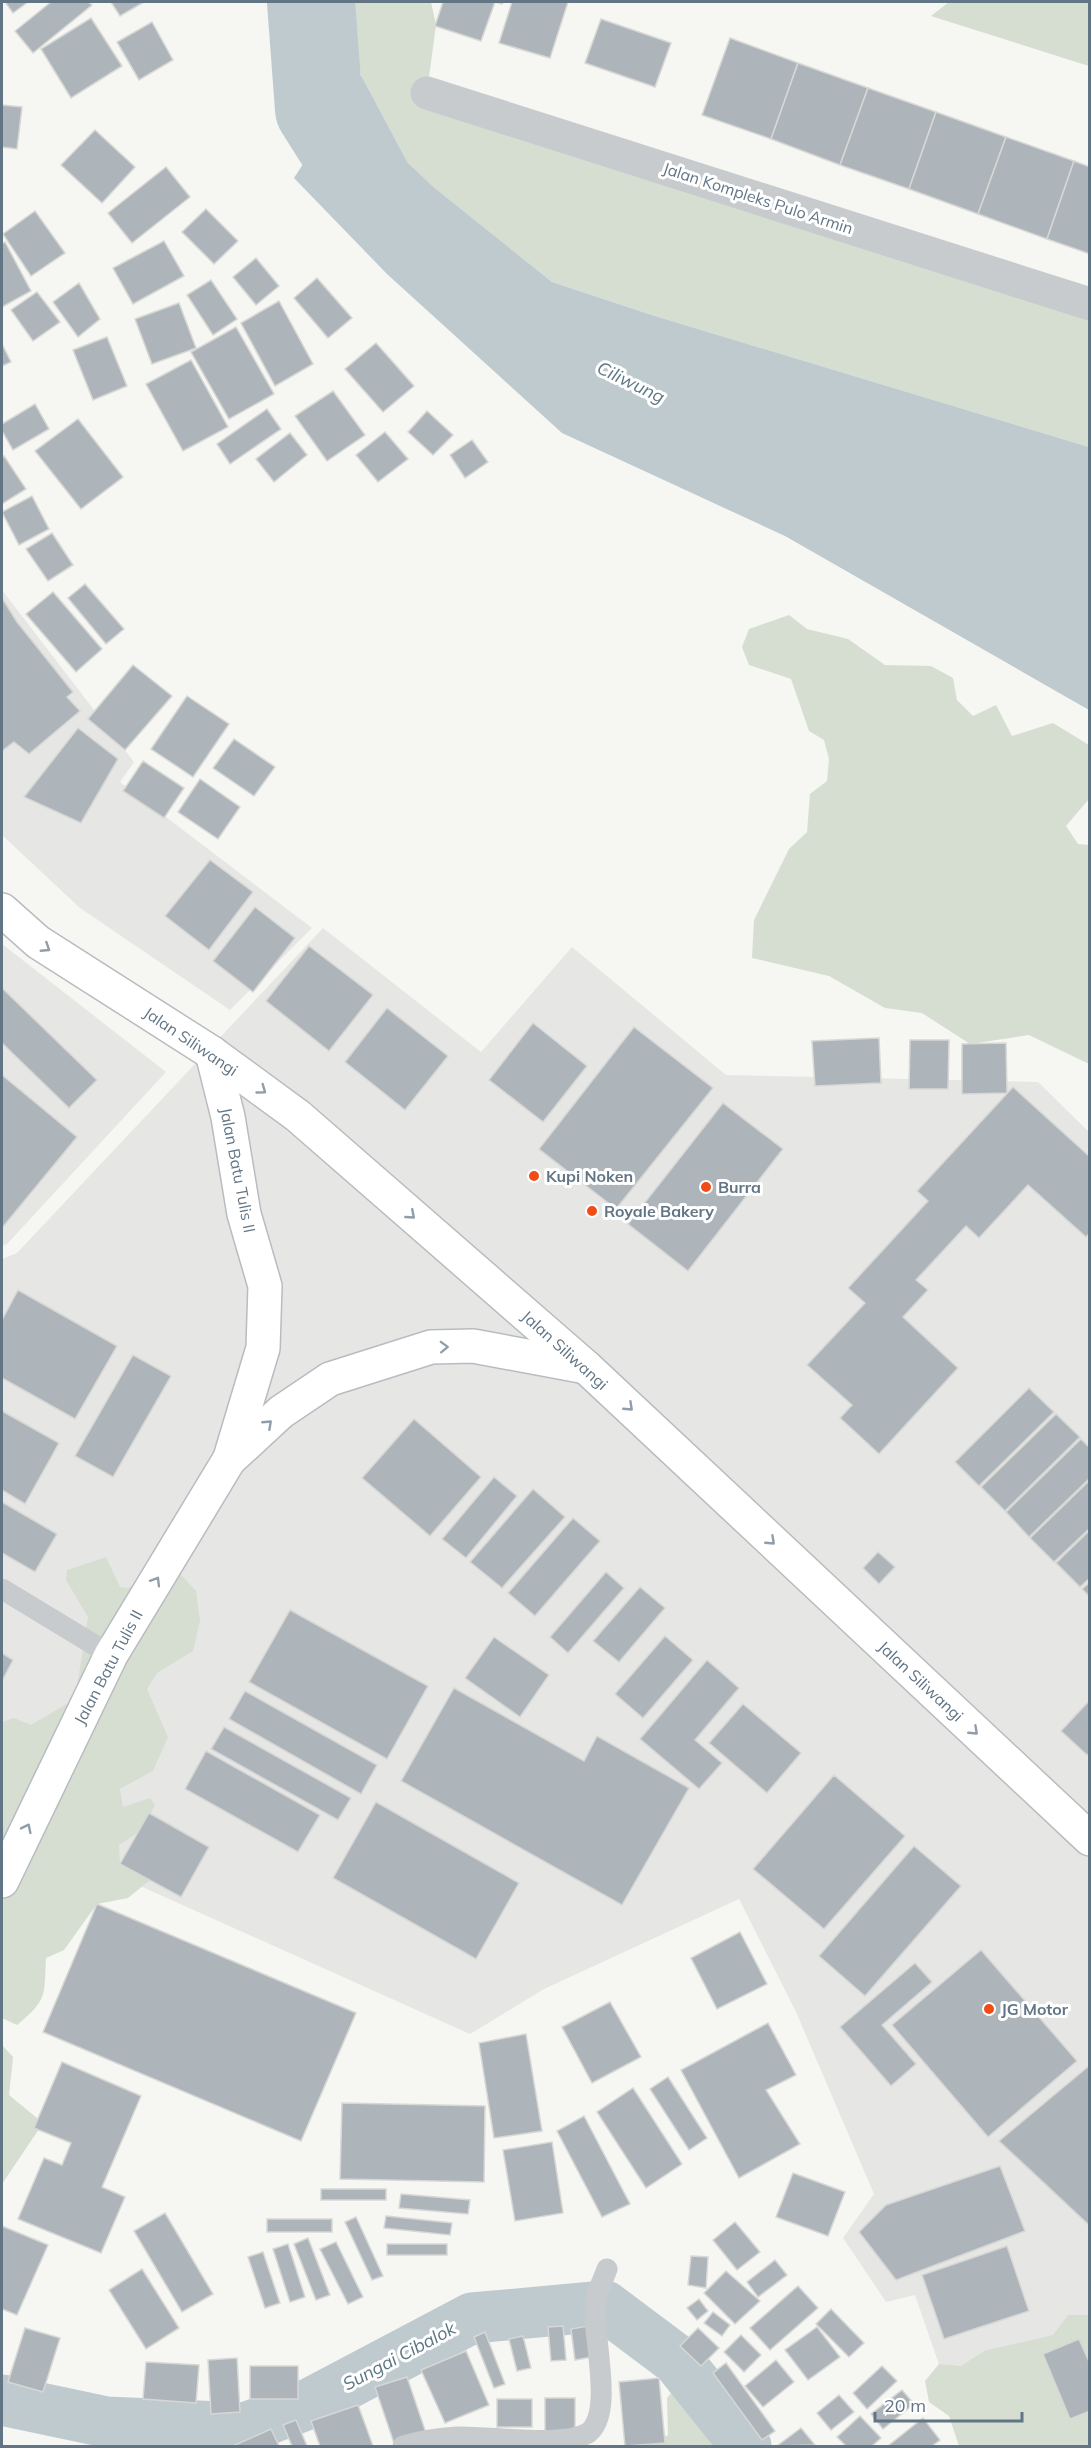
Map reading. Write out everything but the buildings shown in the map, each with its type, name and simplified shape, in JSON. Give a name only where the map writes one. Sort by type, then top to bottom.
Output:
[{"type":"main road","name":"Jalan Siliwangi","points":[[2,910],[38,942],[212,1053],[298,1116],[586,1367],[1089,1839]]},
{"type":"main road","name":"Jalan Batu Tulis II","points":[[2,1881],[111,1655],[229,1460],[263,1348],[265,1286],[244,1214],[228,1117],[212,1053]]},
{"type":"main road","name":"Jalan Batu Tulis II","points":[[229,1460],[281,1412],[330,1379],[431,1347],[473,1346],[586,1367]]},
{"type":"street","name":"Jalan Kompleks Pulo Armin","points":[[427,93],[1089,304]]},
{"type":"lane","points":[[2,1589],[111,1655]]},
{"type":"lane","points":[[403,2446],[458,2437],[534,2443],[573,2439],[587,2434],[594,2427],[601,2404],[596,2299],[607,2269]]},
{"type":"shaded area","points":[[337,2],[431,2],[436,25],[427,92],[1089,304],[1089,447],[655,316],[552,282],[411,169],[361,75],[356,55],[357,42]]},
{"type":"shaded area","points":[[949,2],[1089,2],[1089,66],[931,16]]},
{"type":"shaded area","points":[[2,590],[134,762],[120,782],[312,928],[230,1010],[80,908],[2,835]]},
{"type":"shaded area","points":[[789,615],[807,629],[848,639],[885,665],[931,666],[953,678],[957,700],[973,716],[996,705],[1012,736],[1053,723],[1089,745],[1089,799],[1066,826],[1078,844],[1089,845],[1089,1064],[1029,1035],[970,1044],[922,1013],[885,1008],[829,976],[752,958],[754,920],[789,849],[807,832],[810,794],[827,781],[829,759],[824,740],[809,731],[791,679],[749,665],[742,647],[749,629]]},
{"type":"shaded area","points":[[323,928],[481,1052],[572,947],[726,1075],[1038,1082],[1089,1132],[1089,2325],[945,2382],[915,2295],[886,2302],[843,2238],[874,2194],[796,2012],[739,1899],[544,1989],[470,2034],[2,1824],[2,1259],[17,1253]]},
{"type":"shaded area","points":[[2,944],[166,1072],[7,1244],[2,1246]]},
{"type":"shaded area","points":[[106,1557],[120,1587],[128,1588],[173,1566],[196,1591],[200,1621],[193,1651],[157,1673],[147,1689],[168,1737],[153,1771],[120,1789],[123,1807],[150,1798],[155,1805],[142,1830],[119,1845],[120,1864],[151,1879],[128,1898],[97,1904],[64,1950],[46,1958],[42,1996],[34,2009],[17,2025],[2,2018],[2,1722],[14,1718],[31,1725],[75,1699],[88,1617],[66,1580],[67,1570]]},
{"type":"shaded area","points":[[2,2045],[13,2057],[9,2095],[43,2123],[2,2184]]},
{"type":"shaded area","points":[[1068,2315],[1089,2315],[1089,2446],[959,2446],[949,2416],[929,2402],[925,2381],[939,2364],[961,2366],[984,2351],[1053,2335]]},
{"type":"shaded area","points":[[691,2369],[735,2446],[643,2446],[668,2435],[667,2398]]},
{"type":"water","points":[[361,75],[411,169],[552,282],[655,316],[1089,447],[1089,710],[785,536],[562,433],[387,274],[294,178]]},
{"type":"waterway","name":"Ciliwung","points":[[311,2],[319,109],[367,185],[404,220]]},
{"type":"waterway","name":"Sungai Cibalok","points":[[2,2400],[106,2422],[245,2428],[311,2403],[472,2318],[605,2306],[677,2360],[746,2446]]},
{"type":"place","name":"Kupi Noken","points":[[534,1176]]},
{"type":"place","name":"Burra","points":[[706,1187]]},
{"type":"place","name":"Royale Bakery","points":[[592,1211]]},
{"type":"place","name":"JG Motor","points":[[989,2009]]}]
